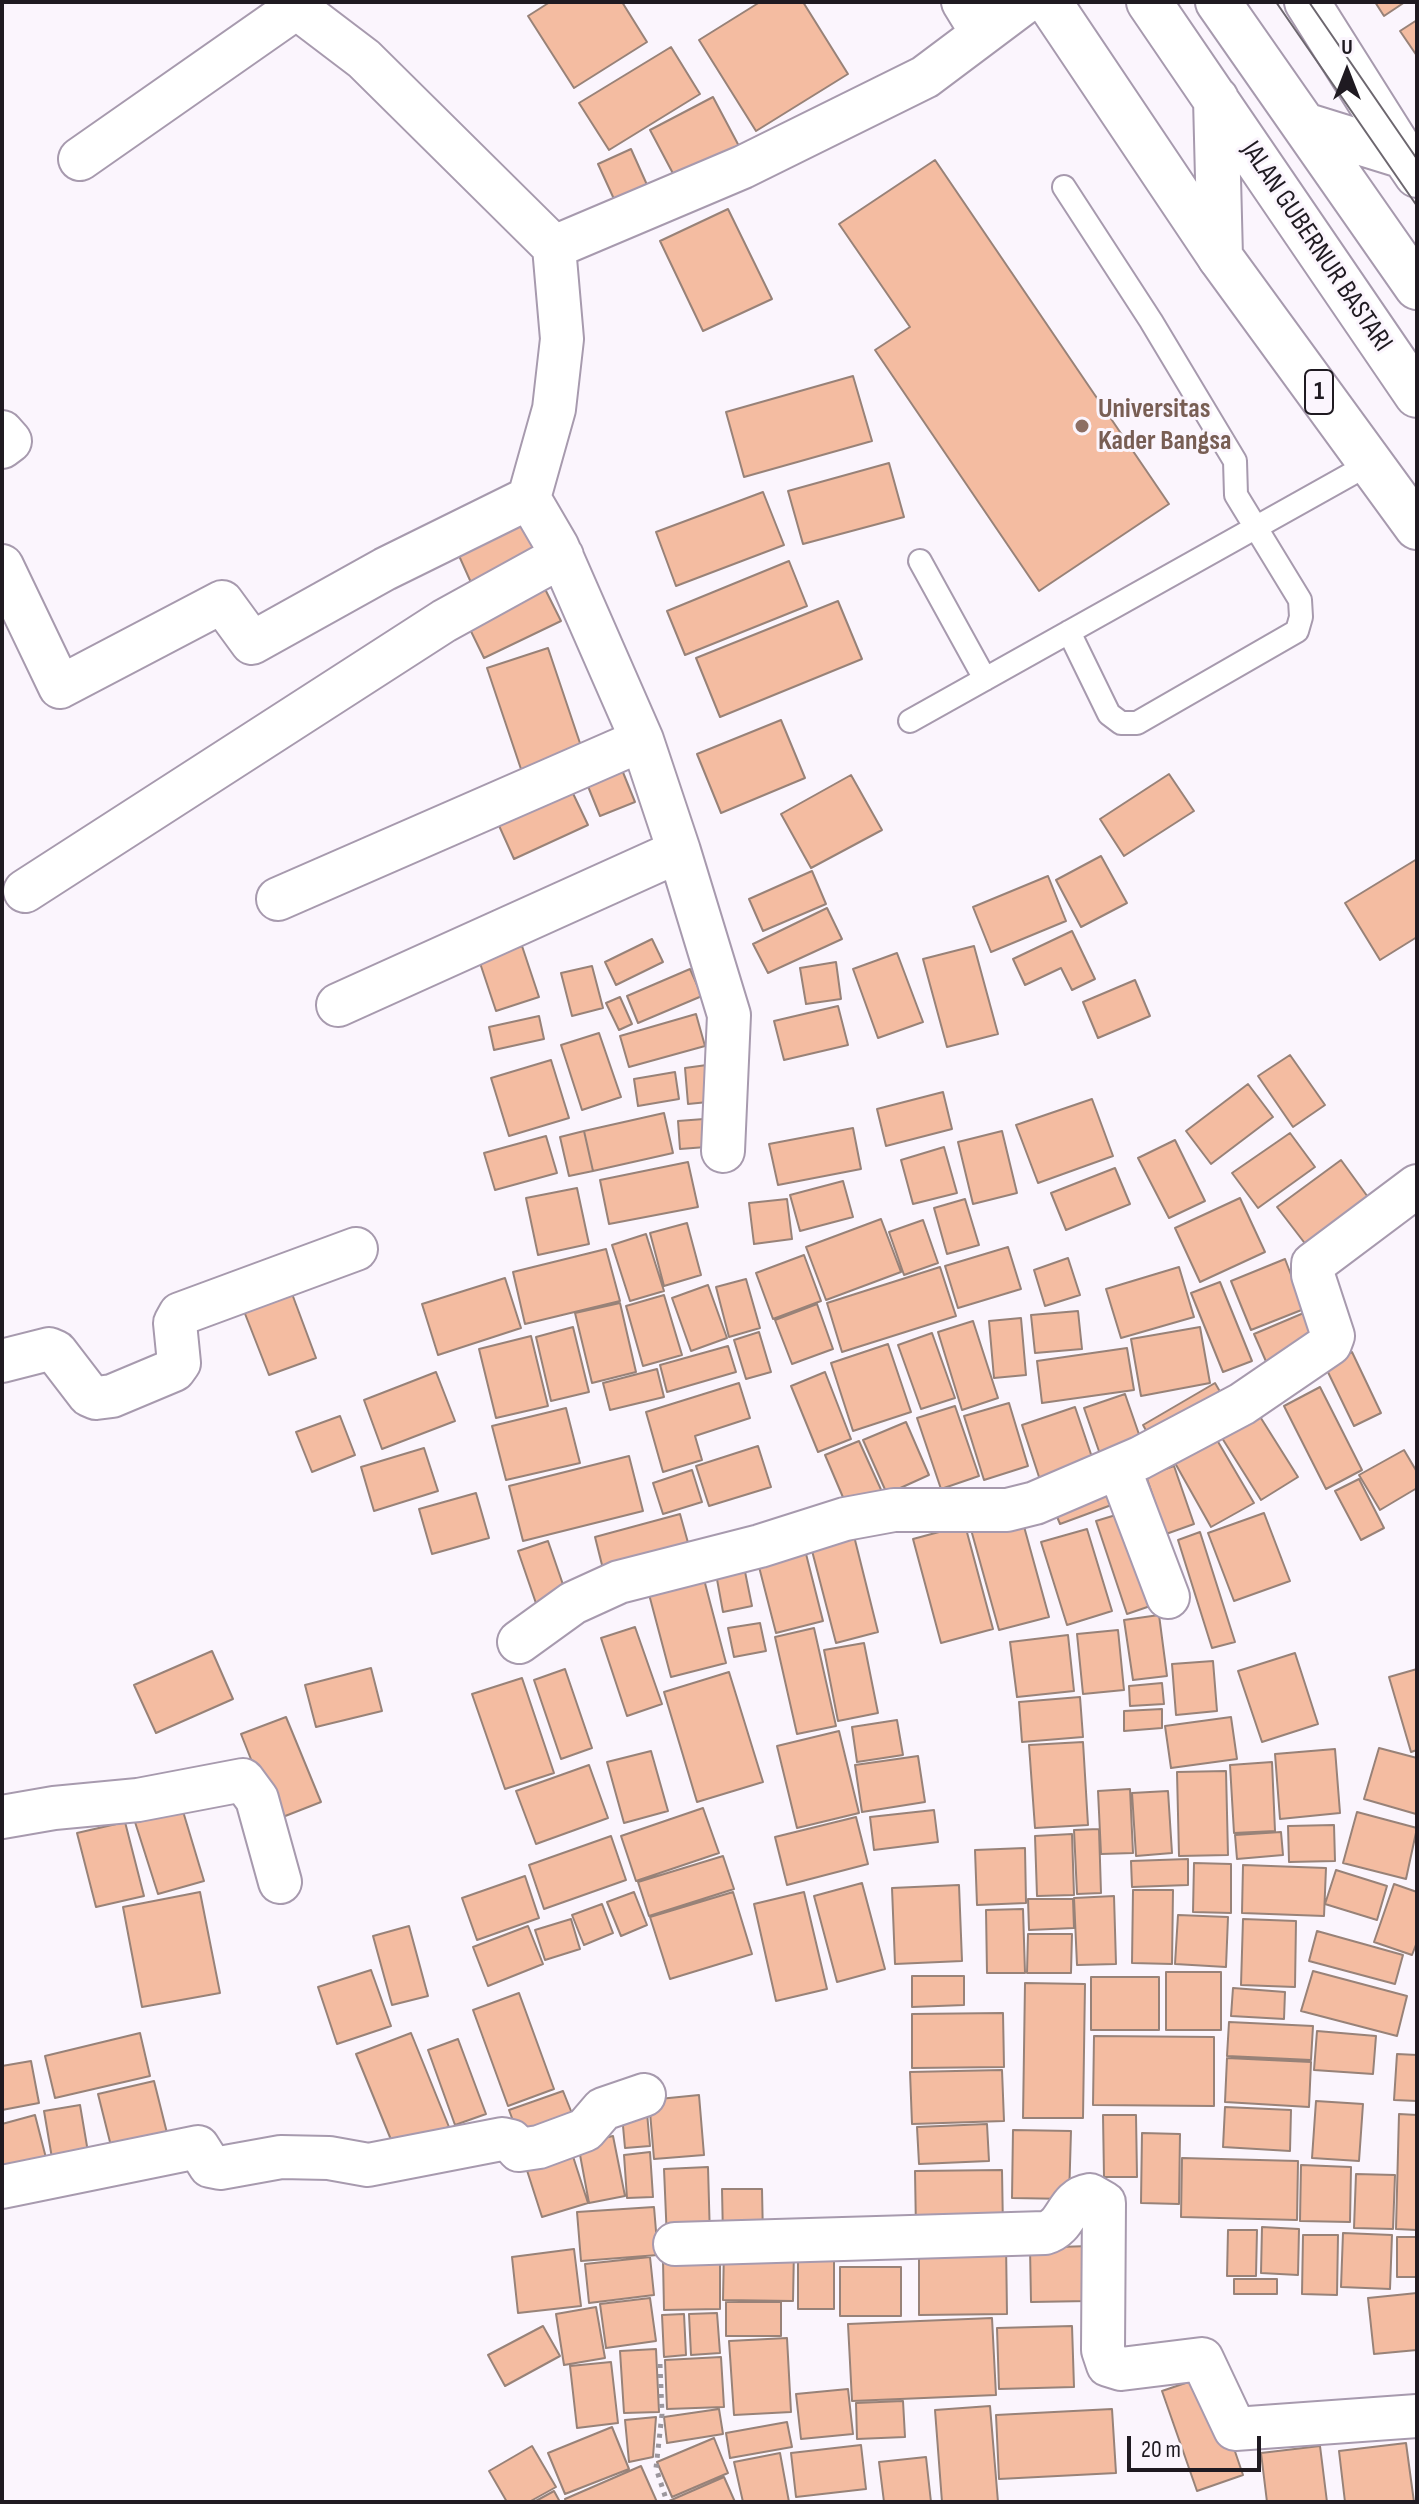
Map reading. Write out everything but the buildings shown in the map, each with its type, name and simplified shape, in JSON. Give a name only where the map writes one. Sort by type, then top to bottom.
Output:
[{"type":"main road","points":[[1049,2],[1092,61],[1220,257]]},
{"type":"main road","name":"JALAN GUBERNUR BASTARI","points":[[1149,2],[1417,395]]},
{"type":"main road","name":"JALAN GUBERNUR BASTARI","points":[[1218,2],[1417,287]]},
{"type":"main road","points":[[1307,2],[1411,165]]},
{"type":"main road","points":[[1216,99],[1220,257]]},
{"type":"main road","points":[[1304,125],[1411,165]]},
{"type":"main road","name":"1","points":[[1220,257],[1417,527]]},
{"type":"street","points":[[584,234],[743,167],[925,77],[973,18],[1025,2]]},
{"type":"street","points":[[80,159],[293,5],[584,234]]},
{"type":"street","points":[[584,234],[562,339],[554,409],[529,498],[562,556],[642,740],[729,1015],[731,1043],[723,1151]]},
{"type":"street","points":[[2,432],[10,441],[2,447]]},
{"type":"street","points":[[2,566],[60,687],[222,602],[252,643],[385,569],[529,498]]},
{"type":"street","points":[[25,891],[444,621],[562,556]]},
{"type":"street","points":[[278,899],[642,740]]},
{"type":"street","points":[[338,1005],[679,851]]},
{"type":"street","points":[[519,1642],[573,1603],[650,1572],[760,1546],[875,1512],[963,1512],[1022,1507],[1119,1468],[1242,1404],[1330,1344],[1333,1336],[1313,1275],[1313,1264],[1417,1186]]},
{"type":"street","points":[[2,1361],[49,1349],[56,1352],[89,1395],[103,1399],[174,1370],[179,1363],[175,1323],[180,1314],[356,1249]]},
{"type":"street","points":[[1119,1468],[1168,1597]]},
{"type":"street","points":[[2,1817],[54,1808],[138,1800],[243,1780],[257,1799],[280,1882]]},
{"type":"street","points":[[2,2187],[198,2147],[210,2166],[220,2168],[281,2157],[329,2158],[368,2165],[502,2139],[511,2141],[519,2150],[531,2150],[585,2130],[603,2109],[644,2095]]},
{"type":"street","points":[[675,2244],[1045,2233],[1058,2228],[1072,2202],[1090,2195],[1104,2203],[1103,2350],[1108,2365],[1121,2369],[1202,2359],[1235,2429],[1417,2416]]},
{"type":"lane","points":[[1064,187],[1151,321],[1235,461],[1236,495],[1253,529],[1300,600],[1301,617],[1297,631],[1137,723],[1121,723],[1109,714],[1069,632]]},
{"type":"lane","points":[[910,721],[1371,463]]},
{"type":"lane","points":[[920,561],[985,679]]},
{"type":"path","points":[[660,2364],[662,2414],[656,2468],[667,2502]]},
{"type":"tram line","points":[[1276,2],[1417,206]]},
{"type":"tram line","points":[[1309,2],[1417,159]]},
{"type":"place","name":"Universitas Kader Bangsa","points":[[1082,426]]}]
